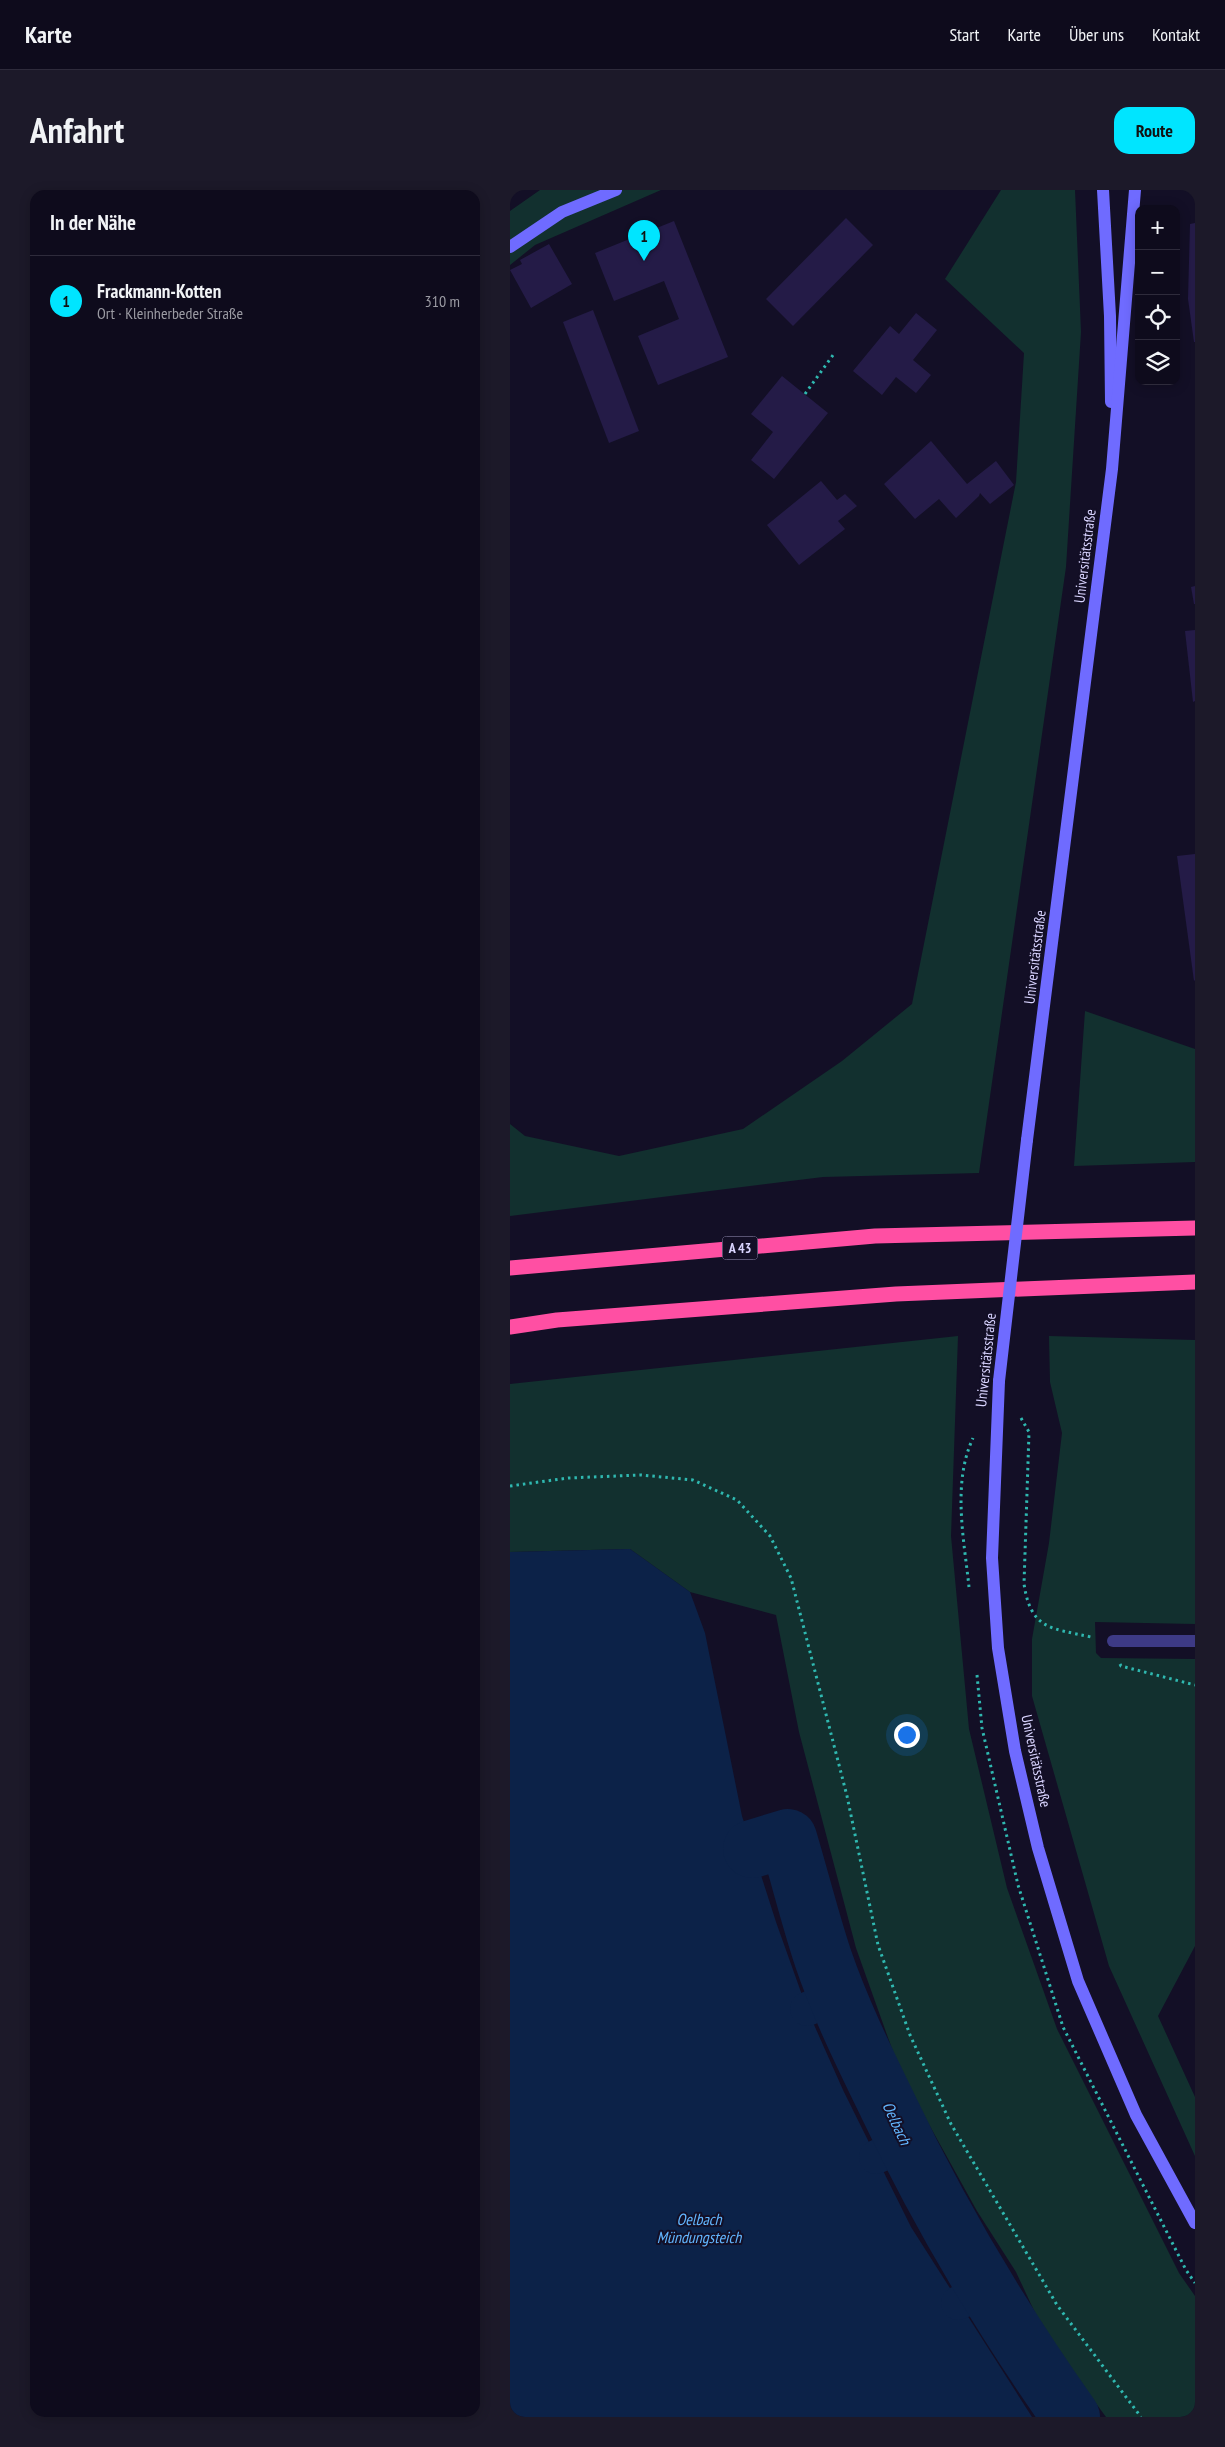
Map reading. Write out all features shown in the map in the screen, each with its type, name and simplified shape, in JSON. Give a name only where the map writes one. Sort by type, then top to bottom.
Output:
[{"type":"highway","name":"A 43","points":[[510,1268],[875,1236],[1195,1228]]},
{"type":"highway","points":[[510,1327],[557,1320],[896,1294],[1195,1282]]},
{"type":"street","points":[[510,247],[562,212],[616,190]]},
{"type":"street","name":"Universitätsstraße","points":[[1103,190],[1110,316],[1112,469]]},
{"type":"street","name":"Universitätsstraße","points":[[1136,190],[1112,469],[999,1381],[992,1558],[998,1648],[1017,1759],[1038,1848],[1078,1981],[1136,2115],[1195,2223]]},
{"type":"lane","points":[[1112,1641],[1195,1641]]},
{"type":"path","points":[[805,394],[833,355]]},
{"type":"path","points":[[1019,1415],[1029,1432],[1024,1584],[1027,1603],[1039,1621],[1053,1629],[1112,1641],[1121,1666],[1195,1685]]},
{"type":"path","points":[[510,1486],[568,1478],[641,1475],[692,1480],[737,1500],[770,1536],[791,1578],[847,1796],[878,1945],[910,2035],[951,2124],[1057,2305],[1141,2417]]},
{"type":"green space","points":[[540,190],[661,190],[535,245],[510,265],[510,211]]},
{"type":"green space","points":[[1001,190],[1075,190],[1081,332],[1066,567],[979,1173],[823,1177],[510,1216],[510,1124],[525,1136],[619,1156],[743,1129],[842,1061],[912,1004],[1016,482],[1024,353],[945,279]]},
{"type":"green space","points":[[1085,1011],[1195,1049],[1195,1162],[1074,1166]]},
{"type":"green space","points":[[958,1336],[951,1536],[969,1729],[1007,1888],[1057,2029],[1179,2273],[1195,2296],[1195,2417],[1106,2417],[1045,2334],[1016,2272],[977,2211],[901,2074],[856,1948],[799,1732],[776,1615],[690,1592],[630,1549],[510,1552],[510,1384]]},
{"type":"green space","points":[[1049,1336],[1195,1340],[1195,1624],[1095,1622],[1096,1653],[1101,1658],[1195,1659],[1195,1946],[1158,2016],[1195,2097],[1195,2156],[1109,1966],[1032,1696],[1032,1639],[1049,1543],[1062,1433],[1050,1382]]},
{"type":"water","name":"Oelbach Mündungsteich","points":[[630,1549],[690,1592],[705,1633],[742,1816],[776,1922],[807,2009],[843,2090],[911,2227],[1032,2417],[510,2417],[510,1552]]},
{"type":"building","points":[[846,218],[873,245],[793,326],[766,299]]},
{"type":"building","points":[[674,221],[728,357],[658,385],[638,336],[679,319],[664,281],[614,301],[595,253]]},
{"type":"building","points":[[1195,223],[1194,342],[1188,299],[1190,224]]},
{"type":"building","points":[[549,244],[572,284],[531,308],[510,270],[522,264],[520,260]]},
{"type":"building","points":[[593,310],[639,431],[609,443],[563,322]]},
{"type":"building","points":[[916,313],[937,330],[913,360],[931,375],[916,393],[896,377],[882,395],[853,371],[890,326],[899,334]]},
{"type":"building","points":[[782,376],[828,413],[774,479],[751,460],[773,432],[751,414]]},
{"type":"building","points":[[931,441],[967,484],[996,461],[1014,485],[990,504],[980,493],[956,518],[939,499],[915,519],[884,484]]},
{"type":"building","points":[[821,481],[837,500],[845,494],[857,506],[838,521],[845,529],[799,565],[767,525]]},
{"type":"building","points":[[1195,586],[1195,604],[1194,604],[1191,587]]},
{"type":"building","points":[[1195,630],[1195,701],[1193,702],[1185,631]]},
{"type":"building","points":[[1195,854],[1195,980],[1194,981],[1177,856]]},
{"type":"waterway","name":"Oelbach","points":[[752,1849],[788,1838],[830,1977],[853,2032],[907,2145],[972,2265],[1020,2342],[1071,2417]]},
{"type":"waterway","points":[[807,2009],[838,1996]]},
{"type":"waterway","points":[[876,2157],[905,2144]]},
{"type":"waterway","points":[[958,2303],[987,2290]]},
{"type":"place","name":"Frackmann-Kotten","points":[[644,261]]}]
